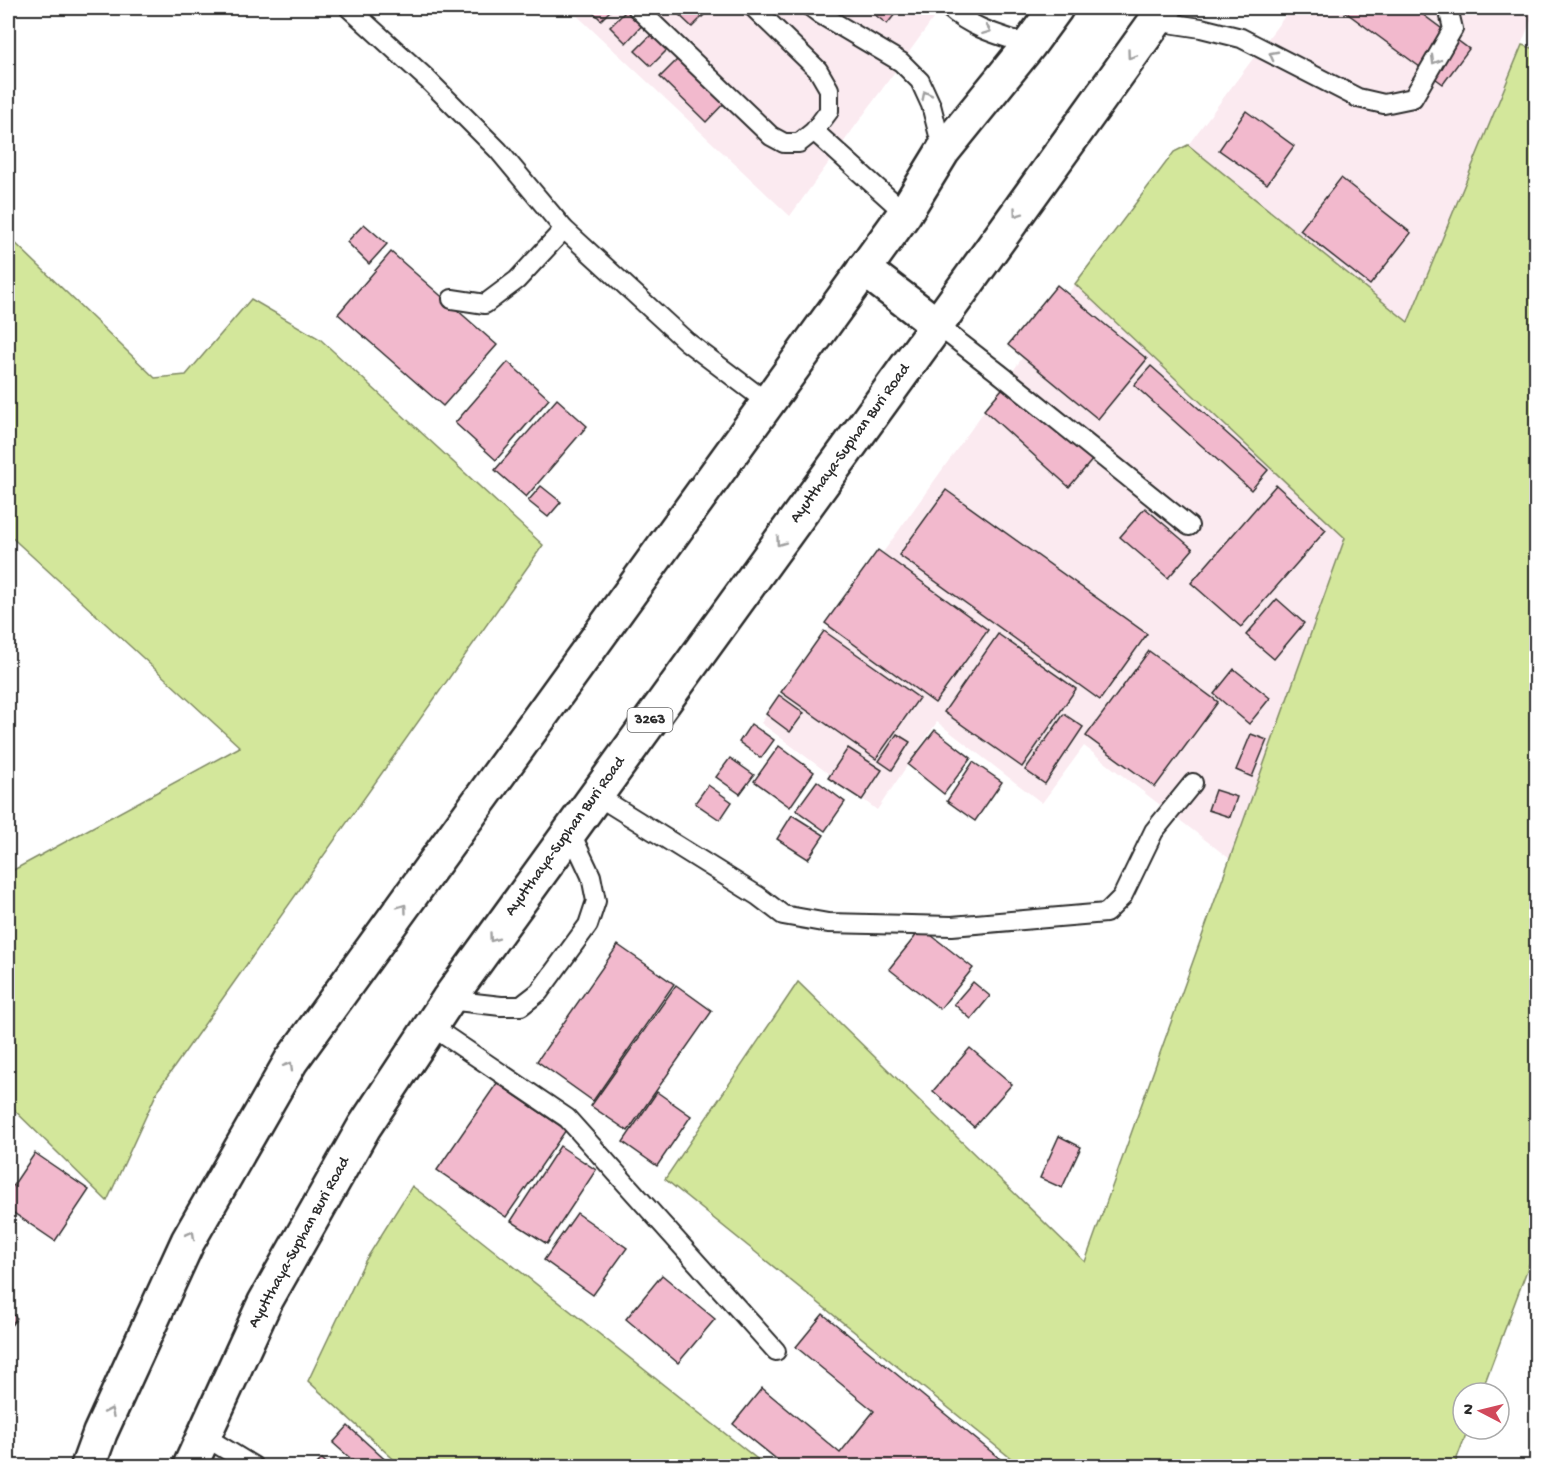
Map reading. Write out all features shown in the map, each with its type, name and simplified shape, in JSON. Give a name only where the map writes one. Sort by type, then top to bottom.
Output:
[{"type":"main road","points":[[88,1467],[100,1433],[188,1241],[291,1061],[905,213],[943,151],[1056,8]]},
{"type":"main road","name":"Ayutthaya-Suphan Buri Road","points":[[190,1467],[265,1302],[364,1127],[439,1013],[1160,14]]},
{"type":"main road","points":[[864,269],[937,325]]},
{"type":"lane","points":[[348,8],[427,79],[498,150],[564,229],[686,340],[768,403]]},
{"type":"lane","points":[[637,8],[771,136],[784,143],[799,144],[814,132],[829,111],[829,89],[818,70],[754,8]]},
{"type":"lane","points":[[812,8],[901,62],[920,81],[931,105],[943,151]]},
{"type":"lane","points":[[949,8],[962,19],[985,30],[1029,45]]},
{"type":"lane","points":[[1160,14],[1241,38],[1358,98],[1384,104],[1413,98],[1453,29],[1448,8]]},
{"type":"lane","points":[[814,132],[905,213]]},
{"type":"lane","points":[[452,299],[485,304],[517,280],[564,229]]},
{"type":"lane","points":[[937,325],[1189,526]]},
{"type":"lane","points":[[596,795],[758,896],[783,915],[828,923],[952,926],[1106,913],[1122,897],[1154,831],[1193,783]]},
{"type":"lane","points":[[439,1013],[521,1006],[538,992],[588,924],[596,901],[591,876],[570,831]]},
{"type":"lane","points":[[439,1013],[567,1118],[776,1351]]},
{"type":"lane","points":[[204,1436],[253,1467]]},
{"type":"shaded area","points":[[569,8],[941,8],[790,216]]},
{"type":"shaded area","points":[[1291,8],[1536,8],[1408,323],[1188,145]]},
{"type":"shaded area","points":[[1075,284],[1345,538],[1230,859],[1084,746],[1042,803],[937,722],[877,810],[761,723]]},
{"type":"green space","points":[[1522,45],[1536,49],[1536,1246],[1485,1381],[1451,1381],[1451,1441],[1463,1441],[1454,1466],[1011,1466],[1013,1460],[665,1179],[798,982],[1085,1262],[1345,538],[1075,284],[1174,152],[1188,145],[1408,322]]},
{"type":"green space","points":[[8,236],[155,378],[186,375],[251,299],[320,339],[543,545],[158,1090],[107,1201],[8,1104],[8,873],[240,747],[8,534]]},
{"type":"green space","points":[[412,1186],[766,1466],[401,1466],[308,1381],[365,1261]]},
{"type":"building","points":[[589,8],[613,8],[601,20]]},
{"type":"building","points":[[629,8],[647,20],[626,43],[610,27]]},
{"type":"building","points":[[679,8],[711,8],[692,27],[675,11]]},
{"type":"building","points":[[866,8],[900,8],[887,24]]},
{"type":"building","points":[[1340,8],[1414,8],[1469,49],[1443,84]]},
{"type":"building","points":[[657,29],[673,44],[651,66],[635,51]]},
{"type":"building","points":[[684,53],[730,97],[706,122],[660,77]]},
{"type":"building","points":[[1246,111],[1294,146],[1267,184],[1219,150]]},
{"type":"building","points":[[1341,178],[1411,233],[1370,285],[1300,230]]},
{"type":"building","points":[[364,224],[387,244],[369,264],[347,242]]},
{"type":"building","points":[[391,252],[497,345],[443,406],[338,314]]},
{"type":"building","points":[[1057,285],[1147,359],[1098,419],[1008,345]]},
{"type":"building","points":[[508,362],[549,399],[496,460],[455,423]]},
{"type":"building","points":[[1151,366],[1268,470],[1251,490],[1134,385]]},
{"type":"building","points":[[1008,382],[1094,458],[1069,487],[984,410]]},
{"type":"building","points":[[557,399],[587,426],[526,497],[495,470]]},
{"type":"building","points":[[1276,485],[1326,530],[1241,627],[1191,583]]},
{"type":"building","points":[[541,486],[561,502],[548,517],[528,501]]},
{"type":"building","points":[[946,490],[1147,634],[1100,700],[899,555]]},
{"type":"building","points":[[1145,508],[1193,549],[1168,578],[1120,537]]},
{"type":"building","points":[[878,550],[988,630],[935,703],[825,623]]},
{"type":"building","points":[[1277,599],[1304,623],[1274,659],[1246,635]]},
{"type":"building","points":[[824,631],[919,698],[876,759],[781,692]]},
{"type":"building","points":[[998,634],[1076,689],[1022,767],[944,712]]},
{"type":"building","points":[[1149,651],[1218,702],[1155,787],[1086,736]]},
{"type":"building","points":[[1234,669],[1270,698],[1249,724],[1214,694]]},
{"type":"building","points":[[779,695],[804,713],[790,732],[766,714]]},
{"type":"building","points":[[1064,714],[1083,727],[1045,784],[1025,770]]},
{"type":"building","points":[[751,724],[774,740],[761,758],[739,742]]},
{"type":"building","points":[[935,730],[971,758],[944,794],[908,765]]},
{"type":"building","points":[[897,734],[910,742],[892,770],[879,761]]},
{"type":"building","points":[[1251,734],[1267,740],[1252,777],[1236,770]]},
{"type":"building","points":[[779,746],[814,772],[790,807],[754,781]]},
{"type":"building","points":[[848,748],[882,770],[862,800],[828,778]]},
{"type":"building","points":[[730,758],[754,775],[740,794],[716,777]]},
{"type":"building","points":[[973,762],[1002,782],[975,821],[947,801]]},
{"type":"building","points":[[817,781],[845,802],[825,831],[796,810]]},
{"type":"building","points":[[708,785],[732,802],[720,820],[695,803]]},
{"type":"building","points":[[1215,790],[1237,797],[1230,817],[1208,810]]},
{"type":"building","points":[[792,815],[824,835],[808,859],[777,839]]},
{"type":"building","points":[[922,928],[973,968],[940,1009],[889,969]]},
{"type":"building","points":[[618,945],[674,984],[593,1101],[537,1061]]},
{"type":"building","points":[[973,982],[990,996],[971,1019],[954,1004]]},
{"type":"building","points":[[676,985],[712,1011],[628,1131],[591,1106]]},
{"type":"building","points":[[970,1048],[1012,1084],[974,1127],[933,1091]]},
{"type":"building","points":[[497,1083],[566,1130],[506,1217],[437,1170]]},
{"type":"building","points":[[657,1092],[691,1116],[657,1166],[623,1142]]},
{"type":"building","points":[[1059,1136],[1081,1147],[1062,1188],[1040,1178]]},
{"type":"building","points":[[560,1146],[596,1170],[547,1244],[511,1221]]},
{"type":"building","points":[[35,1153],[89,1190],[55,1241],[8,1209],[8,1193]]},
{"type":"building","points":[[577,1213],[627,1248],[593,1295],[544,1260]]},
{"type":"building","points":[[662,1275],[715,1319],[678,1363],[626,1319]]},
{"type":"building","points":[[8,1310],[17,1318],[8,1329]]},
{"type":"building","points":[[823,1314],[1005,1463],[1002,1466],[785,1466],[733,1424],[762,1388],[840,1453],[874,1411],[796,1347]]},
{"type":"building","points":[[348,1426],[392,1466],[359,1466],[333,1443]]},
{"type":"building","points":[[322,1459],[330,1466],[315,1466]]}]
